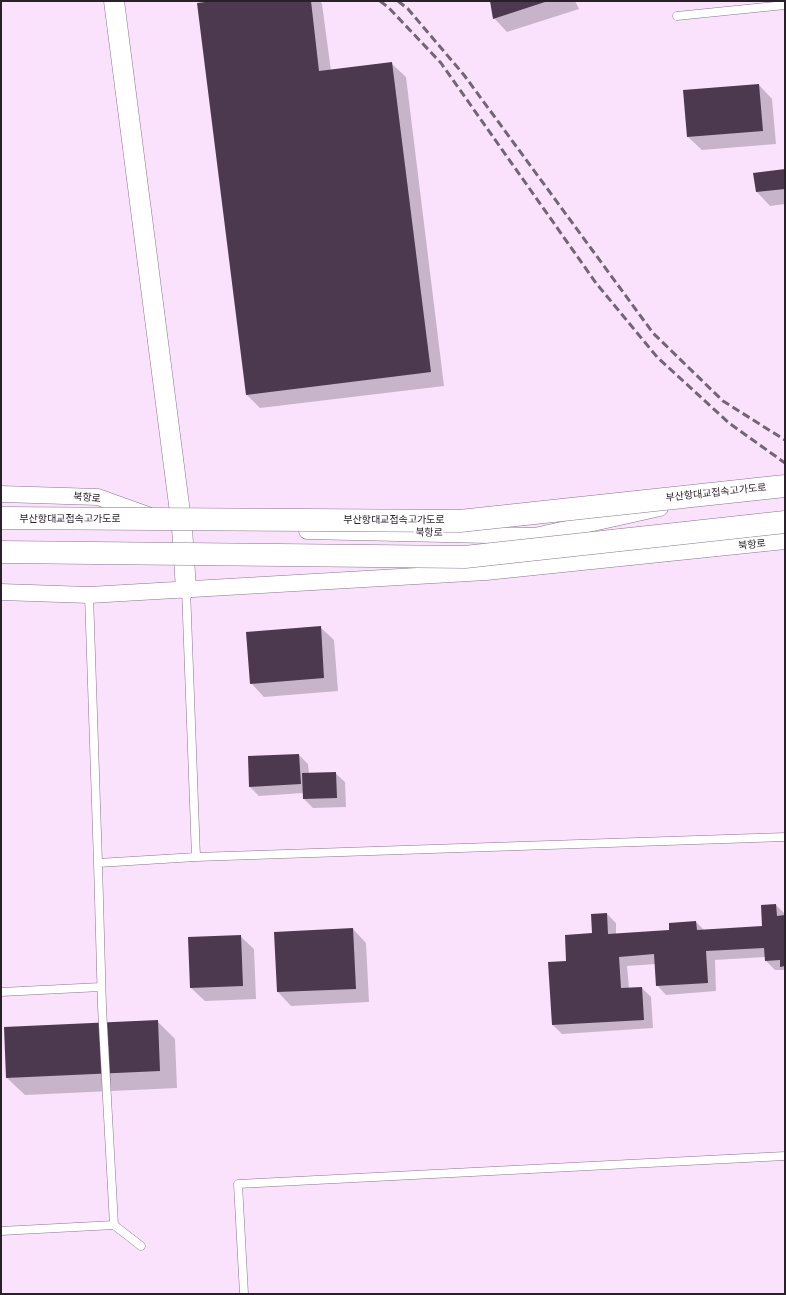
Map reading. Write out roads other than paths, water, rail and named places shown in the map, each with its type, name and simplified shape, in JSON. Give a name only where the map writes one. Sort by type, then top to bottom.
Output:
[{"type":"highway","name":"부산항대교접속고가도로","points":[[1,518],[460,521],[785,486]]},
{"type":"highway","points":[[1,552],[465,557],[785,522]]},
{"type":"street","points":[[114,1],[182,528],[186,589]]},
{"type":"street","name":"북항로","points":[[1,494],[98,496],[182,528],[535,536],[785,480]]},
{"type":"street","name":"북항로","points":[[1,592],[89,595],[486,572],[785,541]]},
{"type":"lane","points":[[677,16],[785,5]]},
{"type":"lane","points":[[186,589],[196,857]]},
{"type":"lane","points":[[89,595],[101,987],[114,1225]]},
{"type":"lane","points":[[98,863],[196,857],[785,837]]},
{"type":"lane","points":[[1,992],[101,987]]},
{"type":"lane","points":[[244,1294],[238,1184],[785,1156]]},
{"type":"lane","points":[[1,1231],[114,1225],[141,1246]]},
{"type":"railway","points":[[380,1],[389,8],[441,63],[596,283],[657,357],[729,423],[785,463]]},
{"type":"railway","points":[[398,1],[408,9],[464,75],[653,333],[723,401],[785,440]]}]
